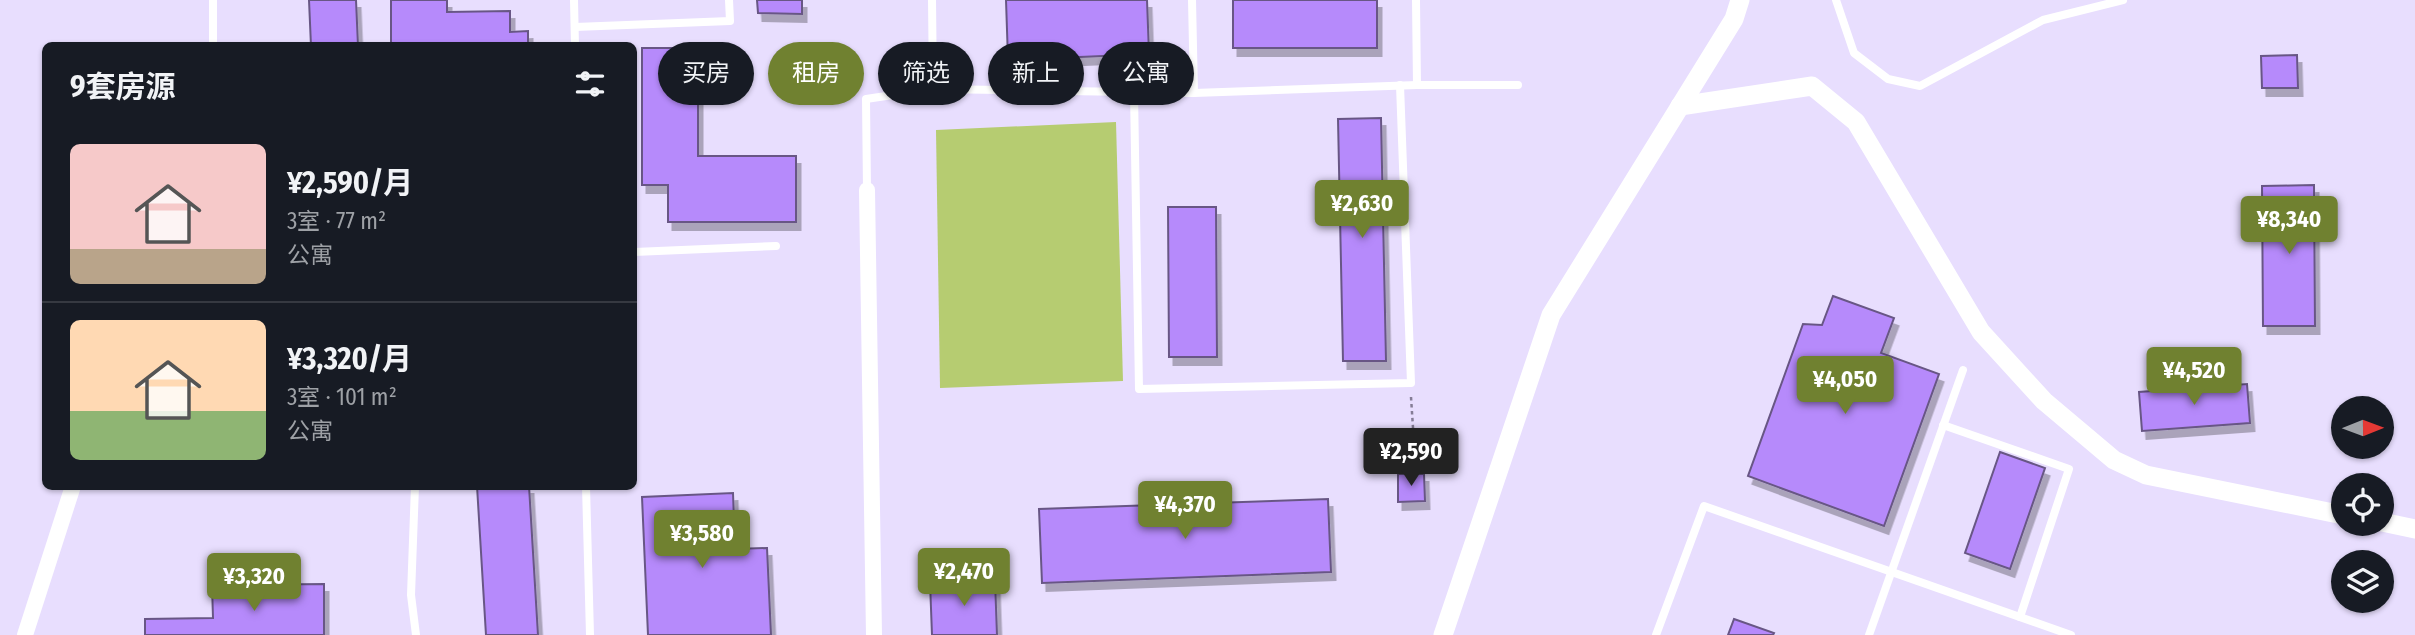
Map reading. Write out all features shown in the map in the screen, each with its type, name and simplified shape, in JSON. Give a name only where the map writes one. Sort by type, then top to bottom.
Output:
[{"type":"street","points":[[1443,635],[1551,315],[1734,19],[1740,0]]},
{"type":"street","points":[[1680,106],[1812,86],[1856,122],[1981,332],[2044,401],[2114,460],[2146,475],[2331,513]]},
{"type":"street","points":[[867,190],[874,635]]},
{"type":"street","points":[[25,635],[73,490]]},
{"type":"street","points":[[2394,525],[2415,529]]},
{"type":"lane","points":[[213,0],[213,42]]},
{"type":"lane","points":[[574,0],[575,42]]},
{"type":"lane","points":[[575,27],[730,21],[729,0]]},
{"type":"lane","points":[[932,0],[932,42]]},
{"type":"lane","points":[[1192,0],[1193,42]]},
{"type":"lane","points":[[1416,0],[1417,85]]},
{"type":"lane","points":[[1836,0],[1854,53],[1888,79],[1920,86],[2042,20],[2123,0]]},
{"type":"lane","points":[[1194,93],[1400,85],[1518,85]]},
{"type":"lane","points":[[1134,105],[1139,389],[1411,383],[1400,85]]},
{"type":"lane","points":[[974,90],[1098,91]]},
{"type":"lane","points":[[867,190],[866,99],[878,97]]},
{"type":"lane","points":[[637,252],[776,246]]},
{"type":"lane","points":[[1868,635],[1963,370]]},
{"type":"lane","points":[[1943,425],[2069,469],[2020,617]]},
{"type":"lane","points":[[415,490],[411,595],[415,635]]},
{"type":"lane","points":[[586,490],[590,635]]},
{"type":"lane","points":[[1656,635],[1704,506],[2071,635]]},
{"type":"path","points":[[1411,400],[1416,474]]},
{"type":"green space","points":[[1116,122],[1123,381],[940,388],[936,130]]},
{"type":"building","points":[[309,0],[356,0],[358,42],[311,42]]},
{"type":"building","points":[[391,0],[447,0],[447,12],[510,11],[510,32],[528,31],[528,42],[391,42]]},
{"type":"building","points":[[757,0],[802,0],[802,14],[758,13]]},
{"type":"building","points":[[1006,0],[1147,0],[1149,42],[1098,42],[1098,56],[1084,57],[1084,42],[1007,42]]},
{"type":"building","points":[[1233,0],[1377,0],[1377,48],[1233,48]]},
{"type":"building","points":[[642,48],[658,48],[658,105],[698,105],[698,156],[796,156],[796,222],[668,222],[668,185],[642,185]]},
{"type":"building","points":[[2297,55],[2298,88],[2262,88],[2261,56]]},
{"type":"building","points":[[1381,118],[1386,361],[1343,361],[1338,119]]},
{"type":"building","points":[[2314,185],[2315,326],[2263,326],[2262,186]]},
{"type":"building","points":[[1168,207],[1216,207],[1217,357],[1169,357]]},
{"type":"building","points":[[1833,296],[1894,318],[1881,353],[1939,374],[1884,526],[1748,476],[1803,324],[1822,325]]},
{"type":"building","points":[[2247,384],[2250,423],[2142,431],[2139,392]]},
{"type":"building","points":[[2000,452],[2045,468],[2010,569],[1965,553]]},
{"type":"building","points":[[1398,474],[1424,474],[1425,501],[1398,502]]},
{"type":"building","points":[[477,490],[529,490],[538,635],[486,635]]},
{"type":"building","points":[[733,493],[735,549],[767,548],[771,635],[648,635],[642,497]]},
{"type":"building","points":[[1328,499],[1331,572],[1042,583],[1039,509]]},
{"type":"building","points":[[995,580],[997,635],[932,635],[930,582]]},
{"type":"building","points":[[324,584],[324,635],[145,635],[145,619],[213,618],[212,585]]},
{"type":"building","points":[[1734,619],[1774,633],[1728,635]]}]
